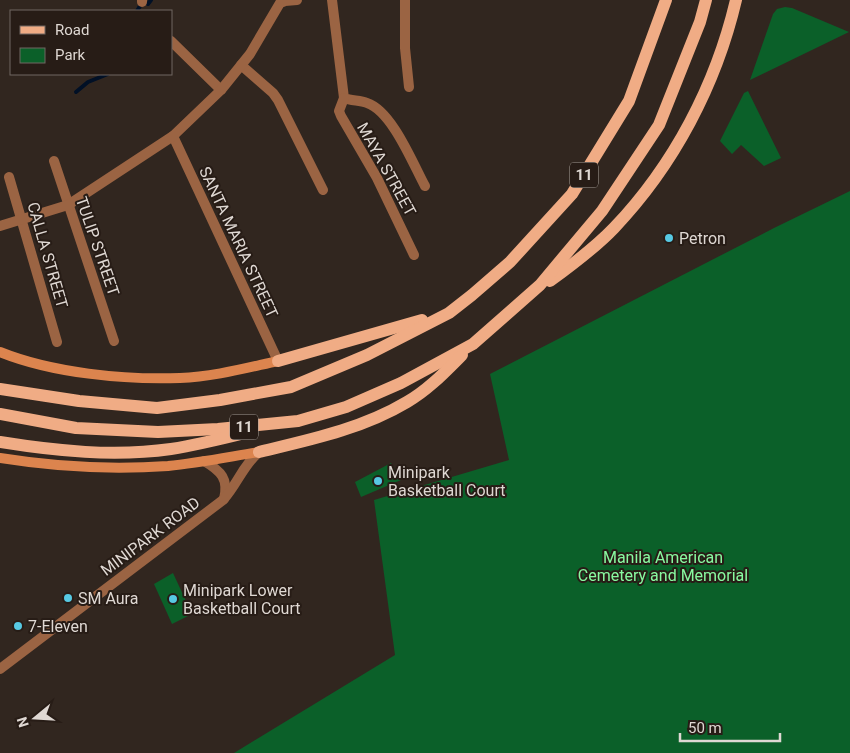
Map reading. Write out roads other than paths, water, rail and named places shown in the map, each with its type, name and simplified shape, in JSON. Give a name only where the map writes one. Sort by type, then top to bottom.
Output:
[{"type":"main road","name":"11","points":[[0,389],[79,401],[157,408],[220,400],[291,387],[367,355],[449,313],[510,262],[572,194],[629,101],[666,0]]},
{"type":"main road","name":"11","points":[[0,414],[76,428],[158,432],[218,429],[298,421],[346,407],[402,383],[472,344],[540,285],[602,211],[659,125],[700,22],[706,0]]},
{"type":"main road","points":[[522,301],[581,258],[613,229],[656,178],[695,114],[737,0]]},
{"type":"main road","points":[[0,352],[67,371],[134,378],[181,378],[223,373],[278,361],[449,313]]},
{"type":"main road","points":[[0,458],[42,465],[105,468],[168,466],[259,452],[365,422],[408,402],[429,386],[472,344]]},
{"type":"main road","points":[[0,442],[28,447],[85,452],[147,451],[196,444],[298,421]]},
{"type":"street","points":[[0,226],[68,205],[173,136],[221,90],[250,54],[280,3],[298,0]]},
{"type":"street","name":"MAYA STREET","points":[[332,0],[344,98],[339,111],[377,178],[414,255]]},
{"type":"street","points":[[405,0],[405,48],[409,87]]},
{"type":"street","points":[[172,42],[221,90]]},
{"type":"street","points":[[241,65],[273,93],[278,100],[323,190]]},
{"type":"street","points":[[344,98],[368,103],[380,110],[396,132],[425,186]]},
{"type":"street","name":"SANTA MARIA STREET","points":[[173,136],[278,361]]},
{"type":"street","name":"TULIP STREET","points":[[54,161],[114,341]]},
{"type":"street","name":"CALLA STREET","points":[[9,177],[57,342]]},
{"type":"street","name":"MINIPARK ROAD","points":[[0,669],[223,500],[230,493],[249,460],[259,452]]},
{"type":"street","name":"MINIPARK ROAD","points":[[204,461],[221,473],[226,489],[223,500]]},
{"type":"waterway","points":[[148,4],[151,0]]},
{"type":"waterway","points":[[138,10],[140,6]]},
{"type":"waterway","points":[[76,92],[88,82],[106,75]]},
{"type":"place","name":"Petron","points":[[669,238]]},
{"type":"place","name":"Minipark Basketball Court","points":[[378,481]]},
{"type":"place","name":"SM Aura","points":[[68,598]]},
{"type":"place","name":"Minipark Lower Basketball Court","points":[[173,599]]},
{"type":"place","name":"7-Eleven","points":[[18,626]]},
{"type":"park label","name":"Manila American Cemetery and Memorial","points":[[663,566]]}]
